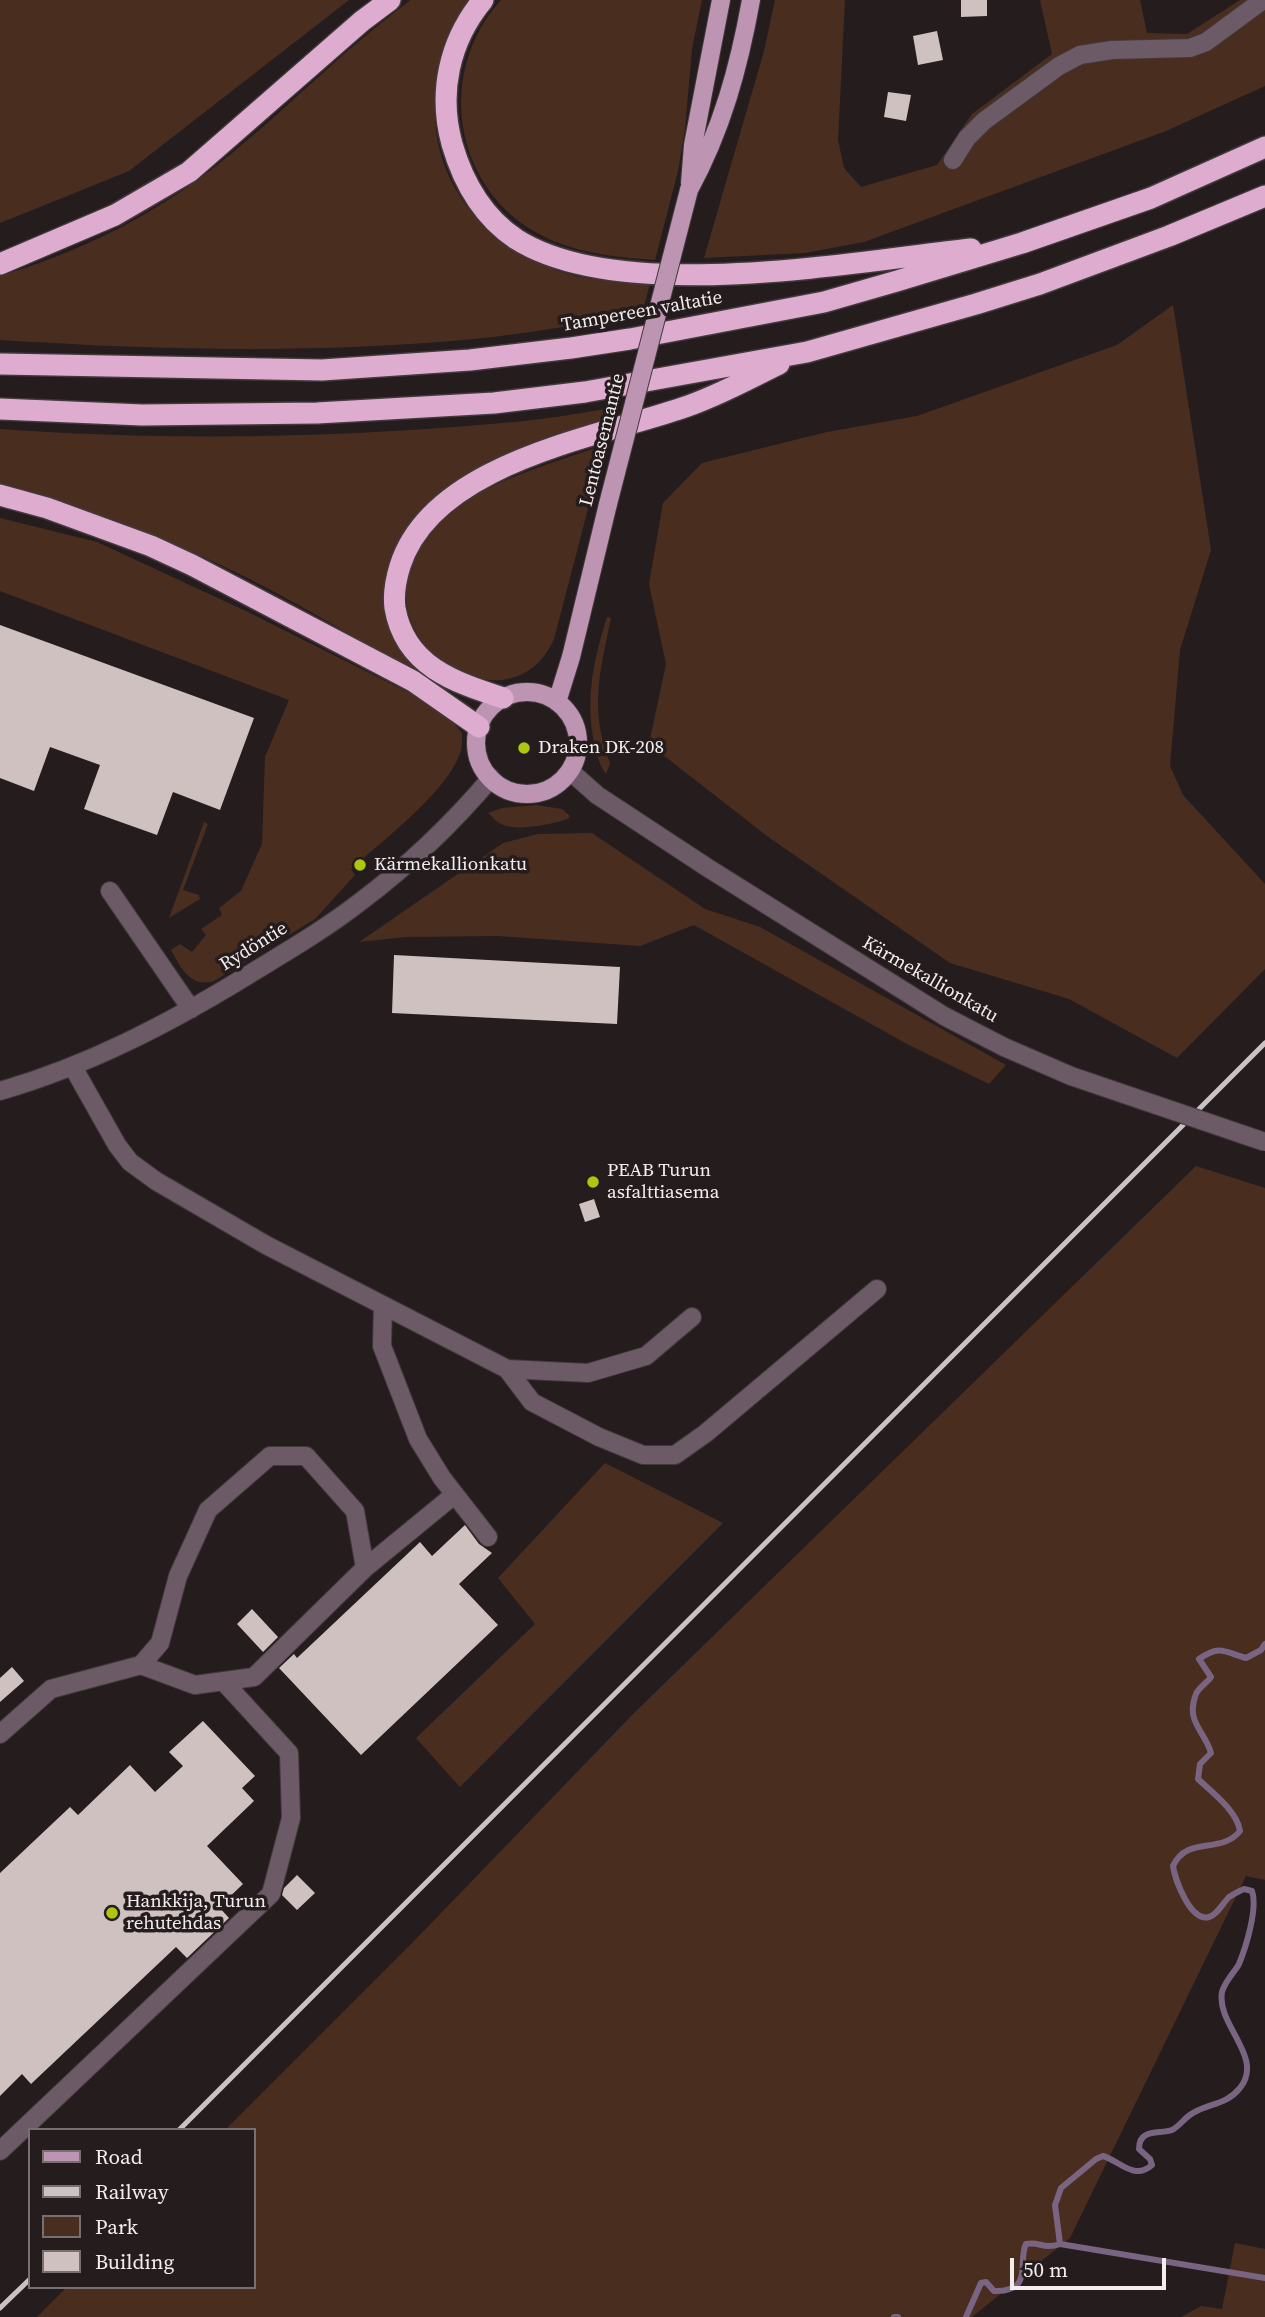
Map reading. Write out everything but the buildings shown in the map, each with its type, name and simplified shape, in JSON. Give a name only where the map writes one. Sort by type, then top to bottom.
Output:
[{"type":"highway","points":[[0,264],[115,215],[189,172],[362,21],[390,0]]},
{"type":"highway","points":[[483,0],[462,31],[450,63],[446,98],[449,134],[461,172],[478,202],[515,238],[547,254],[613,270],[702,273],[797,269],[1022,243]]},
{"type":"highway","name":"Tampereen valtatie","points":[[0,364],[322,370],[470,360],[571,348],[824,302],[1022,243],[1150,198],[1265,148]]},
{"type":"highway","points":[[0,409],[142,415],[317,413],[470,404],[585,392],[807,352],[1040,284],[1169,236],[1265,196]]},
{"type":"highway","points":[[503,698],[457,683],[426,663],[414,651],[398,621],[394,593],[397,575],[410,542],[431,514],[465,488],[512,464],[685,407],[807,352]]},
{"type":"highway","points":[[0,495],[47,508],[151,546],[192,565],[413,681],[479,727]]},
{"type":"main road","name":"Lentoasemantie","points":[[557,702],[571,657],[689,190],[692,152],[721,0]]},
{"type":"main road","name":"Lentoasemantie","points":[[689,190],[707,158],[728,103],[736,77],[751,0]]},
{"type":"main road","points":[[526,691],[542,694],[557,702],[568,712],[578,739],[576,756],[561,781],[536,793],[522,793],[509,790],[491,778],[481,765],[477,750],[479,727],[483,717],[503,698],[526,691]]},
{"type":"street","points":[[953,160],[967,138],[984,121],[1059,66],[1080,55],[1112,50],[1190,48],[1206,42],[1263,0]]},
{"type":"street","name":"Kärmekallionkatu","points":[[569,771],[597,795],[708,868],[932,1009],[1004,1047],[1071,1076],[1265,1142]]},
{"type":"street","name":"Rydöntie","points":[[0,1091],[73,1067],[191,1009],[325,928],[399,871],[469,804],[491,778]]},
{"type":"street","points":[[110,891],[191,1009]]},
{"type":"street","points":[[73,1067],[130,1162],[156,1181],[266,1245],[507,1369],[588,1373],[646,1356],[692,1317]]},
{"type":"street","points":[[507,1369],[532,1402],[599,1437],[643,1455],[675,1455],[706,1433],[877,1289]]},
{"type":"street","points":[[383,1305],[382,1346],[418,1439],[454,1495],[488,1537]]},
{"type":"street","points":[[0,1734],[51,1689],[141,1665],[160,1643],[178,1576],[208,1510],[270,1456],[306,1456],[355,1511],[365,1568]]},
{"type":"street","points":[[141,1665],[195,1685],[254,1677],[365,1568],[454,1495]]},
{"type":"street","points":[[0,2151],[271,1894],[291,1818],[289,1753],[223,1681]]},
{"type":"green space","points":[[0,0],[349,0],[129,171],[0,223]]},
{"type":"green space","points":[[411,0],[470,0],[444,49],[435,104],[437,135],[444,164],[457,191],[474,215],[520,253],[547,266],[585,278],[650,283],[642,314],[495,337],[356,347],[178,348],[0,340],[0,276],[88,243],[170,199],[221,162],[362,39]]},
{"type":"green space","points":[[501,0],[702,0],[692,49],[685,129],[678,171],[655,260],[597,253],[555,241],[511,215],[488,189],[472,160],[463,128],[461,94],[467,61],[480,29]]},
{"type":"green space","points":[[775,0],[845,0],[838,140],[844,168],[861,187],[937,165],[972,114],[1052,54],[1040,0],[1140,0],[1147,33],[1187,34],[1240,0],[1265,0],[1265,86],[1166,131],[864,242],[805,253],[704,258],[764,51]]},
{"type":"green space","points":[[1173,305],[1211,550],[1180,650],[1170,766],[1183,795],[1265,884],[1265,969],[1177,1058],[1069,999],[950,963],[767,836],[649,744],[666,664],[649,584],[663,503],[702,463],[827,432],[917,416],[1117,345]]},
{"type":"green space","points":[[619,407],[618,420],[450,487],[385,600],[390,631],[398,646],[416,666],[411,671],[334,625],[228,568],[127,527],[0,485],[0,429],[125,435],[315,435],[518,422]]},
{"type":"green space","points":[[609,443],[589,505],[554,639],[534,667],[507,679],[477,678],[448,666],[424,644],[409,616],[407,582],[427,539],[453,511],[481,492],[516,476]]},
{"type":"green space","points":[[0,518],[97,542],[248,612],[443,710],[462,733],[461,750],[454,765],[430,798],[351,869],[355,875],[315,919],[214,981],[199,982],[192,979],[171,950],[180,944],[192,952],[206,935],[201,929],[222,915],[219,908],[241,891],[262,844],[265,757],[289,700],[0,591]]},
{"type":"green space","points":[[607,617],[611,618],[598,690],[600,725],[610,763],[606,774],[595,747],[590,706],[595,662]]},
{"type":"green space","points":[[536,805],[562,809],[570,816],[553,823],[515,827],[499,823],[488,813],[502,808]]},
{"type":"green space","points":[[204,822],[208,824],[183,890],[199,895],[200,899],[169,918]]},
{"type":"green space","points":[[592,833],[705,909],[760,927],[1006,1065],[989,1084],[907,1044],[694,925],[640,946],[498,936],[406,937],[359,942],[503,843],[538,834]]},
{"type":"green space","points":[[1196,1166],[1265,1188],[1265,1880],[1246,1876],[1070,2238],[972,2317],[37,2317],[65,2289],[256,2289],[256,2128],[227,2128],[417,1938],[633,1714]]},
{"type":"green space","points":[[605,1463],[723,1523],[460,1787],[416,1738],[535,1624],[498,1578]]},
{"type":"green space","points":[[1235,2243],[1265,2249],[1265,2317],[1181,2317],[1201,2306],[1222,2309]]},
{"type":"waterway","points":[[966,2317],[981,2283],[986,2282],[994,2291],[1007,2290],[1020,2281],[1026,2244],[1060,2244],[1055,2205],[1061,2188],[1103,2156],[1133,2171],[1152,2165],[1150,2159],[1139,2149],[1144,2136],[1172,2130],[1193,2113],[1229,2098],[1240,2088],[1246,2076],[1244,2053],[1226,2017],[1222,1992],[1239,1964],[1248,1938],[1253,1907],[1252,1891],[1244,1889],[1238,1892],[1229,1897],[1212,1916],[1202,1917],[1185,1898],[1173,1866],[1187,1851],[1223,1842],[1240,1831],[1229,1809],[1198,1779],[1200,1764],[1211,1753],[1193,1712],[1196,1694],[1211,1677],[1199,1659],[1218,1651],[1246,1658],[1261,1650],[1265,1644]]},
{"type":"waterway","points":[[1060,2244],[1265,2278]]},
{"type":"railway","points":[[181,2128],[1265,1043]]},
{"type":"railway","points":[[0,2308],[28,2281]]},
{"type":"place","name":"Draken DK-208","points":[[524,748]]},
{"type":"place","name":"Kärmekallionkatu","points":[[360,865]]},
{"type":"place","name":"PEAB Turun asfalttiasema","points":[[593,1182]]},
{"type":"place","name":"Hankkija, Turun rehutehdas","points":[[112,1913]]}]
